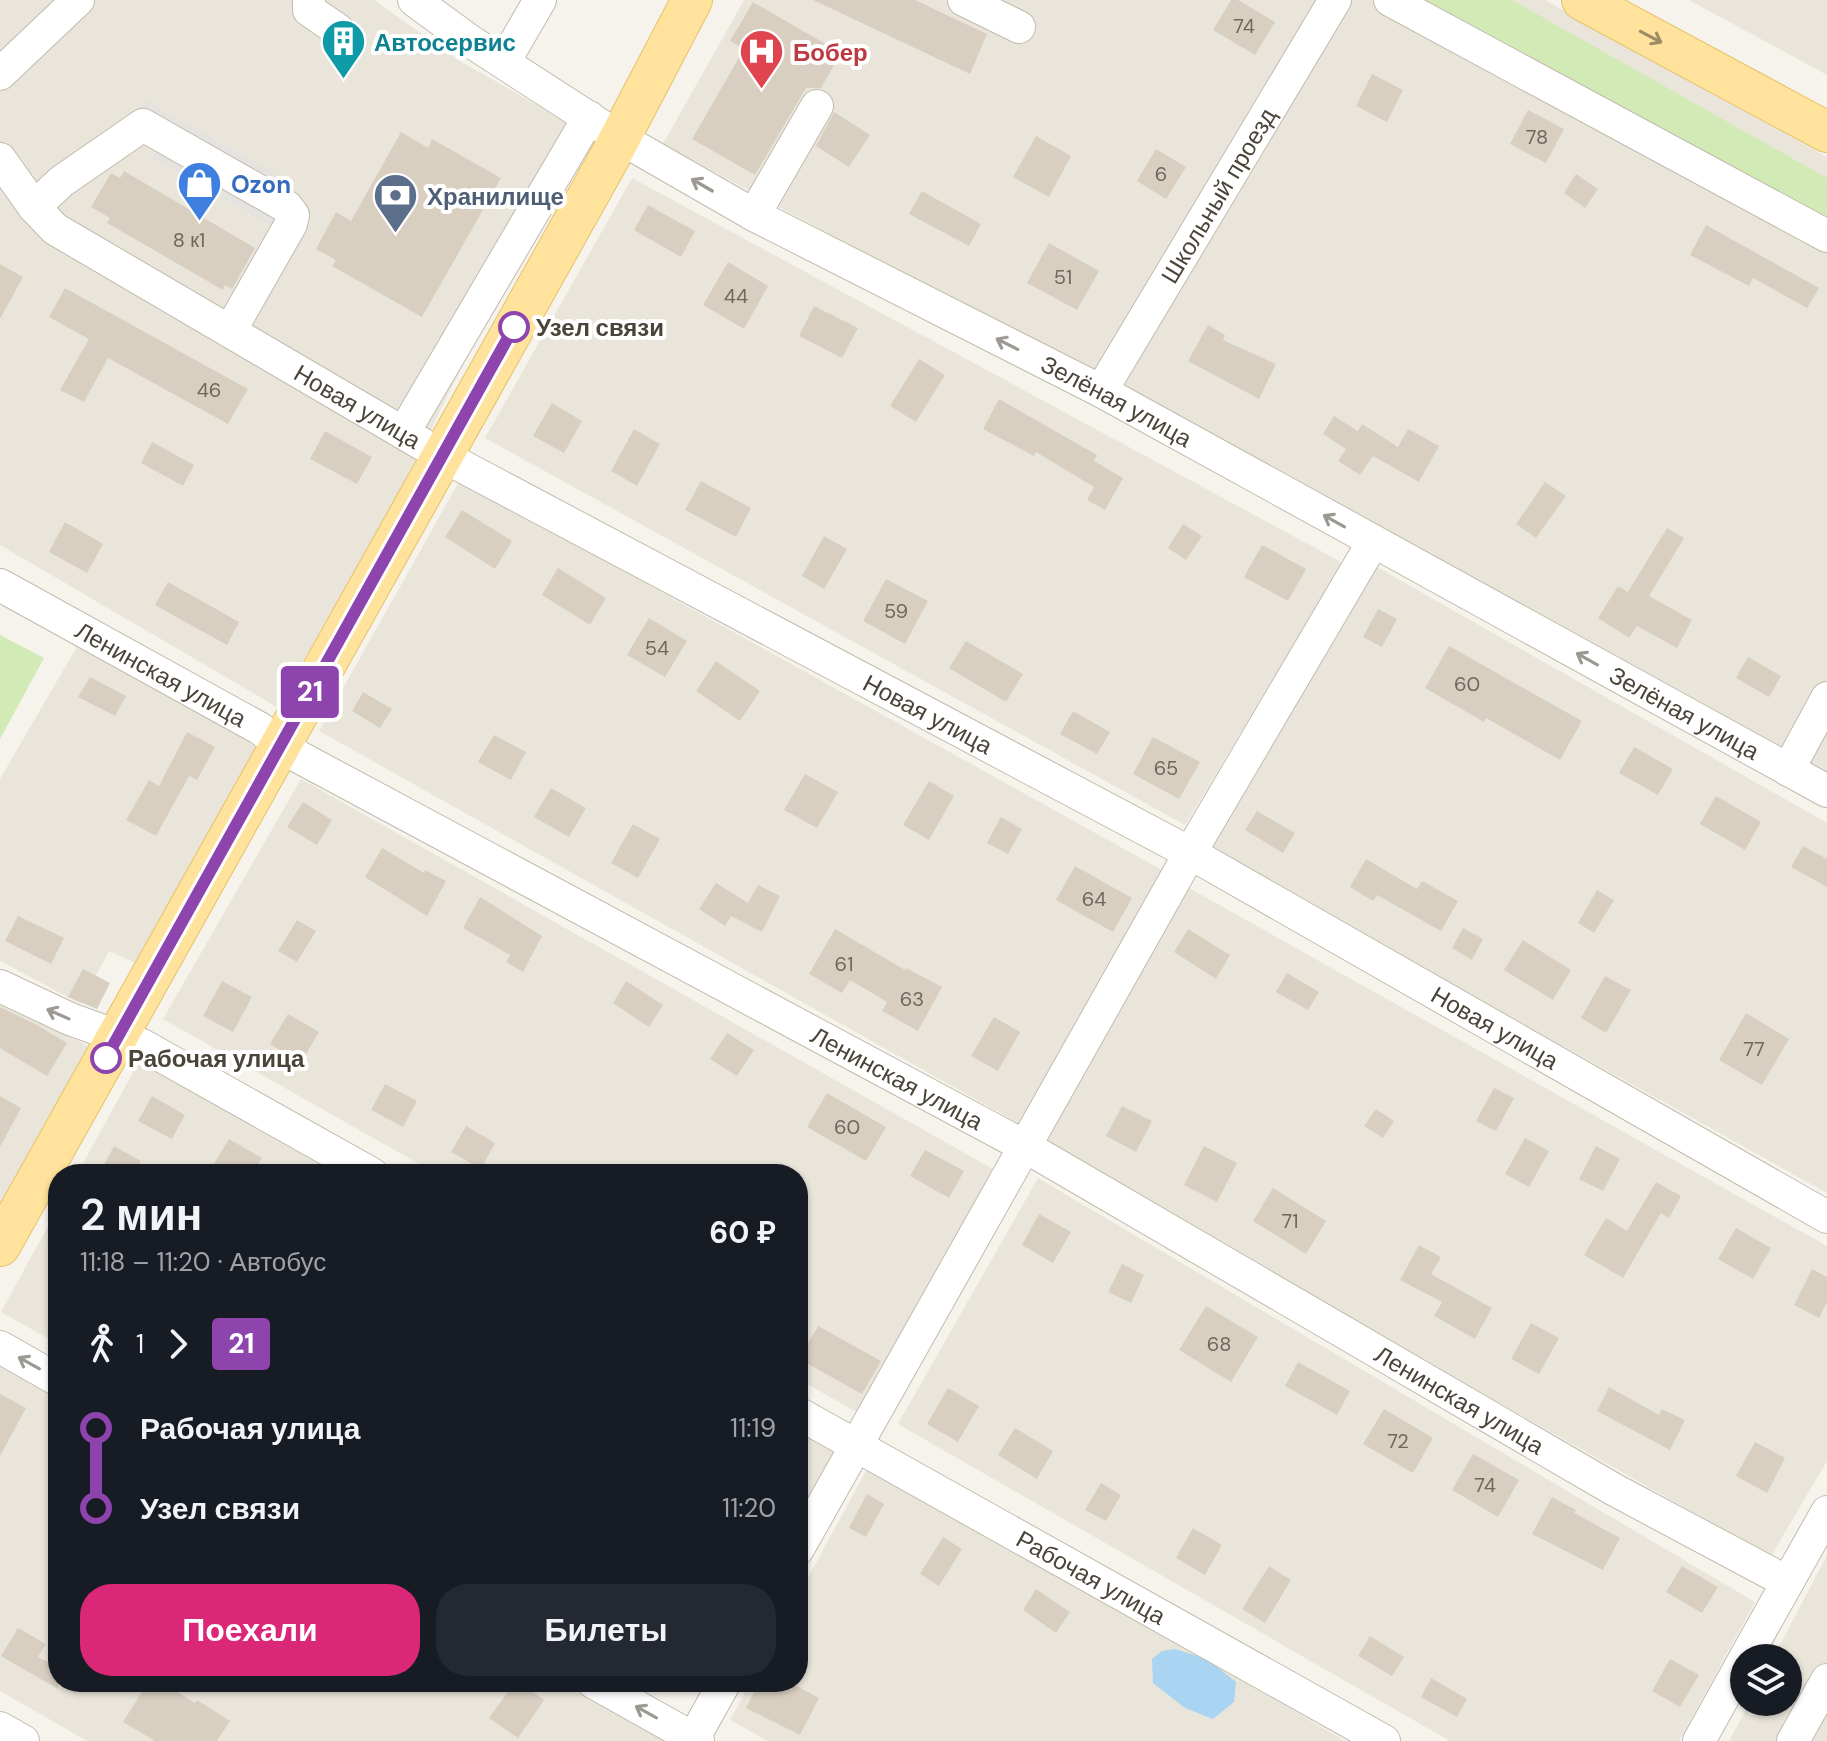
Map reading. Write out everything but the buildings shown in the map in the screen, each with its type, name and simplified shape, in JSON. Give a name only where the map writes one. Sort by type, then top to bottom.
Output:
[{"type":"main road","points":[[0,1246],[441,455],[605,128],[692,0]]},
{"type":"main road","points":[[1582,0],[1827,132]]},
{"type":"main road","points":[[1638,0],[1827,102]]},
{"type":"street","points":[[0,74],[78,0]]},
{"type":"street","points":[[309,0],[309,10],[338,30]]},
{"type":"street","name":"Зелёная улица","points":[[414,0],[605,128],[754,215],[1101,391],[1827,791]]},
{"type":"street","points":[[504,62],[540,0]]},
{"type":"street","points":[[964,0],[1019,27]]},
{"type":"street","name":"Школьный проезд","points":[[1101,391],[1335,0]]},
{"type":"street","points":[[1390,0],[1827,236]]},
{"type":"street","points":[[754,215],[817,106]]},
{"type":"street","points":[[34,207],[62,181],[143,125],[287,207],[293,215],[291,224],[230,331]]},
{"type":"street","points":[[404,432],[605,128]]},
{"type":"street","name":"Новая улица","points":[[0,159],[34,207],[63,234],[441,455],[1190,853],[1827,1217]]},
{"type":"street","points":[[808,1531],[1190,853],[1373,542]]},
{"type":"street","name":"Ленинская улица","points":[[0,585],[259,728],[299,757],[1026,1147],[1613,1489],[1787,1582]]},
{"type":"street","points":[[1788,770],[1827,698]]},
{"type":"street","points":[[0,986],[70,1019],[142,1045],[354,1164]]},
{"type":"street","points":[[0,1347],[48,1374]]},
{"type":"street","name":"Рабочая улица","points":[[808,1419],[1384,1741]]},
{"type":"street","points":[[1753,1644],[1827,1512]]},
{"type":"street","points":[[1793,1741],[1827,1680]]},
{"type":"street","points":[[1699,1741],[1730,1686]]},
{"type":"street","points":[[611,1692],[695,1740],[720,1692]]},
{"type":"street","points":[[0,1728],[23,1741]]},
{"type":"shaded area","points":[[0,0],[374,0],[460,61],[595,138],[479,332],[406,480],[277,707],[0,545]]},
{"type":"shaded area","points":[[744,0],[1545,0],[1827,157],[1827,775],[663,144]]},
{"type":"shaded area","points":[[1689,0],[1827,0],[1827,75]]},
{"type":"shaded area","points":[[144,99],[296,185],[272,226],[152,158],[167,132],[136,115]]},
{"type":"shaded area","points":[[632,178],[1343,563],[1185,825],[485,438]]},
{"type":"shaded area","points":[[460,480],[1171,875],[1025,1127],[319,731]]},
{"type":"shaded area","points":[[1377,567],[1827,823],[1827,1193],[1211,850]]},
{"type":"shaded area","points":[[82,638],[259,749],[142,966],[109,951],[81,1004],[0,961],[0,779]]},
{"type":"shaded area","points":[[301,779],[1000,1173],[862,1415],[808,1385],[808,1164],[419,1164],[163,1019]]},
{"type":"shaded area","points":[[1189,888],[1827,1246],[1827,1461],[1771,1556],[1042,1146]]},
{"type":"shaded area","points":[[0,1003],[90,1047],[0,1224]]},
{"type":"shaded area","points":[[140,1060],[329,1164],[83,1164]]},
{"type":"shaded area","points":[[1038,1178],[1755,1602],[1679,1741],[1450,1741],[898,1424]]},
{"type":"shaded area","points":[[48,1226],[48,1338],[1,1312]]},
{"type":"shaded area","points":[[0,1356],[48,1382],[48,1692],[606,1692],[677,1741],[87,1741],[0,1691]]},
{"type":"shaded area","points":[[808,1428],[841,1446],[808,1507]]},
{"type":"shaded area","points":[[871,1462],[1345,1741],[768,1741],[730,1720],[745,1692],[808,1692],[808,1578]]},
{"type":"shaded area","points":[[1827,1555],[1827,1741],[1729,1741],[1742,1716],[1802,1716],[1802,1644],[1780,1644]]},
{"type":"green space","points":[[1420,0],[1512,0],[1827,178],[1827,220]]},
{"type":"green space","points":[[0,635],[44,658],[0,739]]},
{"type":"water","points":[[1175,1649],[1207,1659],[1236,1682],[1234,1702],[1213,1719],[1185,1708],[1153,1683],[1152,1659],[1162,1651]]},
{"type":"bus line","name":"21","points":[[106,1058],[514,327]]},
{"type":"place","name":"Автосервис","points":[[343,81]]},
{"type":"place","name":"Бобер","points":[[762,91]]},
{"type":"place","name":"Ozon","points":[[200,223]]},
{"type":"place","name":"Хранилище","points":[[396,235]]},
{"type":"place","name":"Узел связи","points":[[514,327]]},
{"type":"place","name":"Рабочая улица","points":[[106,1058]]}]
